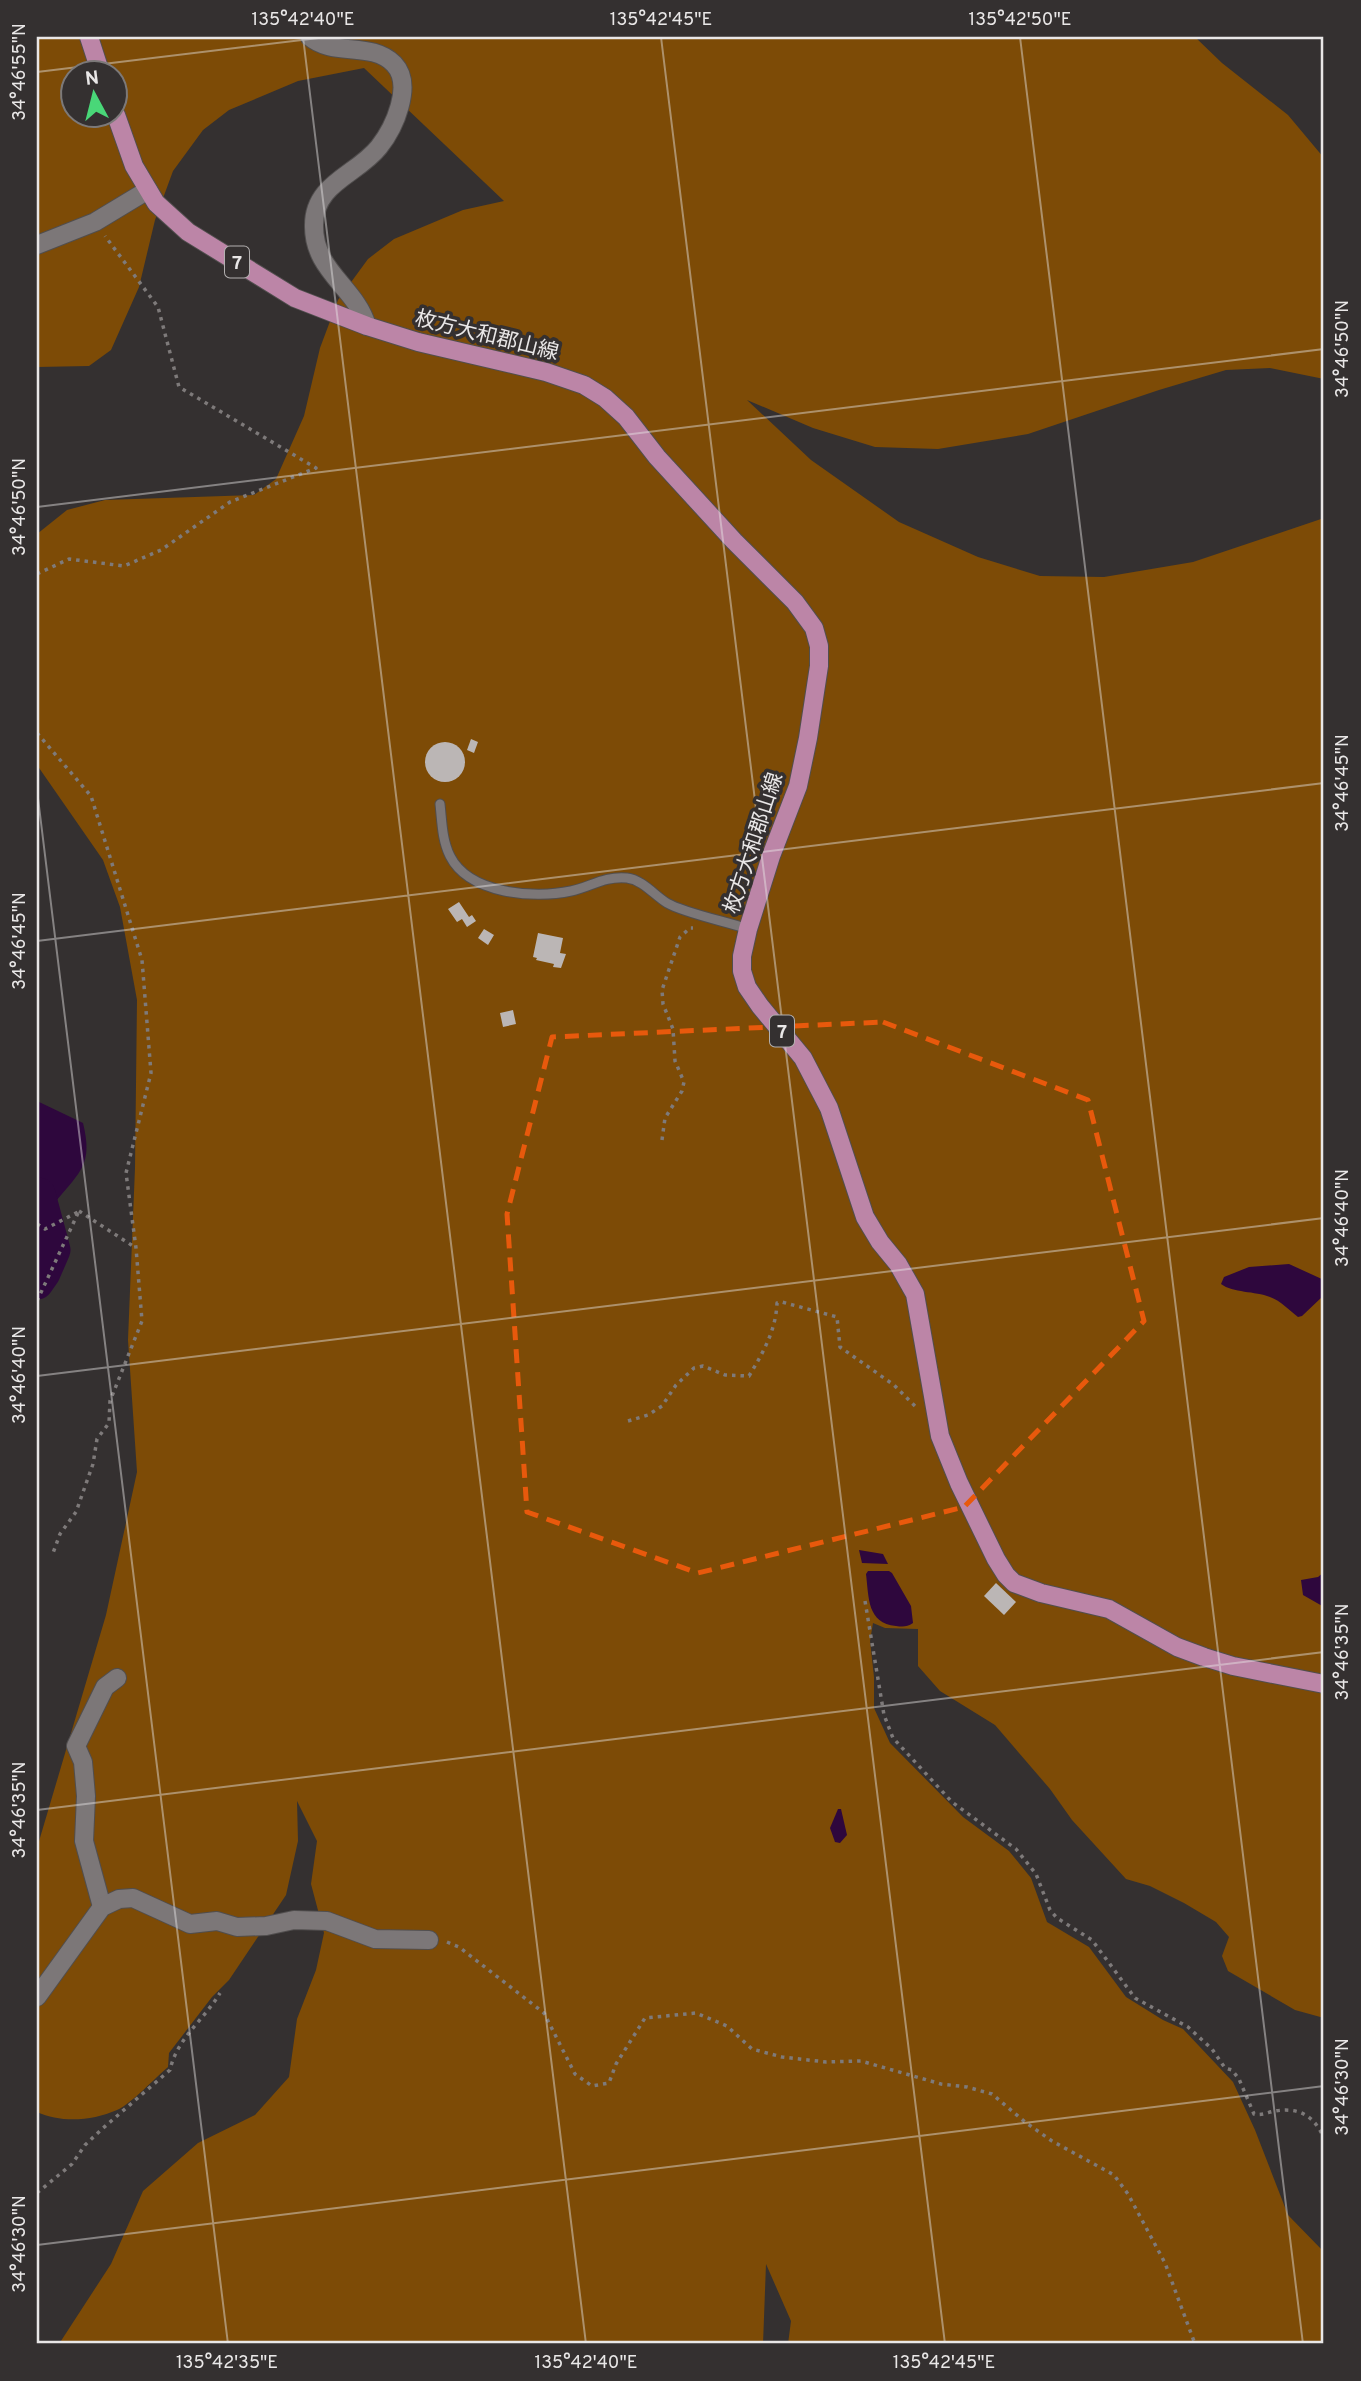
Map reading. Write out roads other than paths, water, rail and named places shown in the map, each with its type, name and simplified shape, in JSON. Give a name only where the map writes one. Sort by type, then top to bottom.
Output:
[{"type":"main road","points":[[89,37],[96,60]]},
{"type":"main road","name":"枚方大和郡山線","points":[[121,130],[134,166],[156,203],[188,232],[295,298],[418,342],[547,372],[584,385],[605,398],[626,417],[657,457],[734,541],[795,602],[814,628],[819,646],[819,666],[808,738],[797,786],[748,929],[742,971],[747,987],[760,1006],[803,1059],[829,1108],[865,1217],[915,1294],[939,1430],[959,1483],[991,1548],[1006,1575],[1014,1583],[1109,1609],[1177,1647],[1204,1657],[1233,1666],[1324,1684]]},
{"type":"street","points":[[310,37],[333,47],[381,54],[396,66],[403,89],[396,120],[378,149],[332,184],[317,202],[314,226],[318,253],[363,311],[368,326]]},
{"type":"street","points":[[37,245],[95,222],[148,190]]},
{"type":"street","points":[[102,1908],[84,1842],[86,1796],[83,1762],[76,1746],[105,1687],[117,1678]]},
{"type":"street","points":[[37,1997],[102,1908],[119,1899],[133,1898],[190,1924],[217,1922],[237,1927],[266,1926],[294,1920],[327,1921],[376,1939],[429,1940]]},
{"type":"lane","points":[[440,804],[443,838],[451,859],[466,875],[497,890],[554,894],[573,891],[602,879],[629,878],[650,888],[668,904],[748,929]]},
{"type":"waterway","points":[[37,1283],[54,1250],[39,1194]]}]
